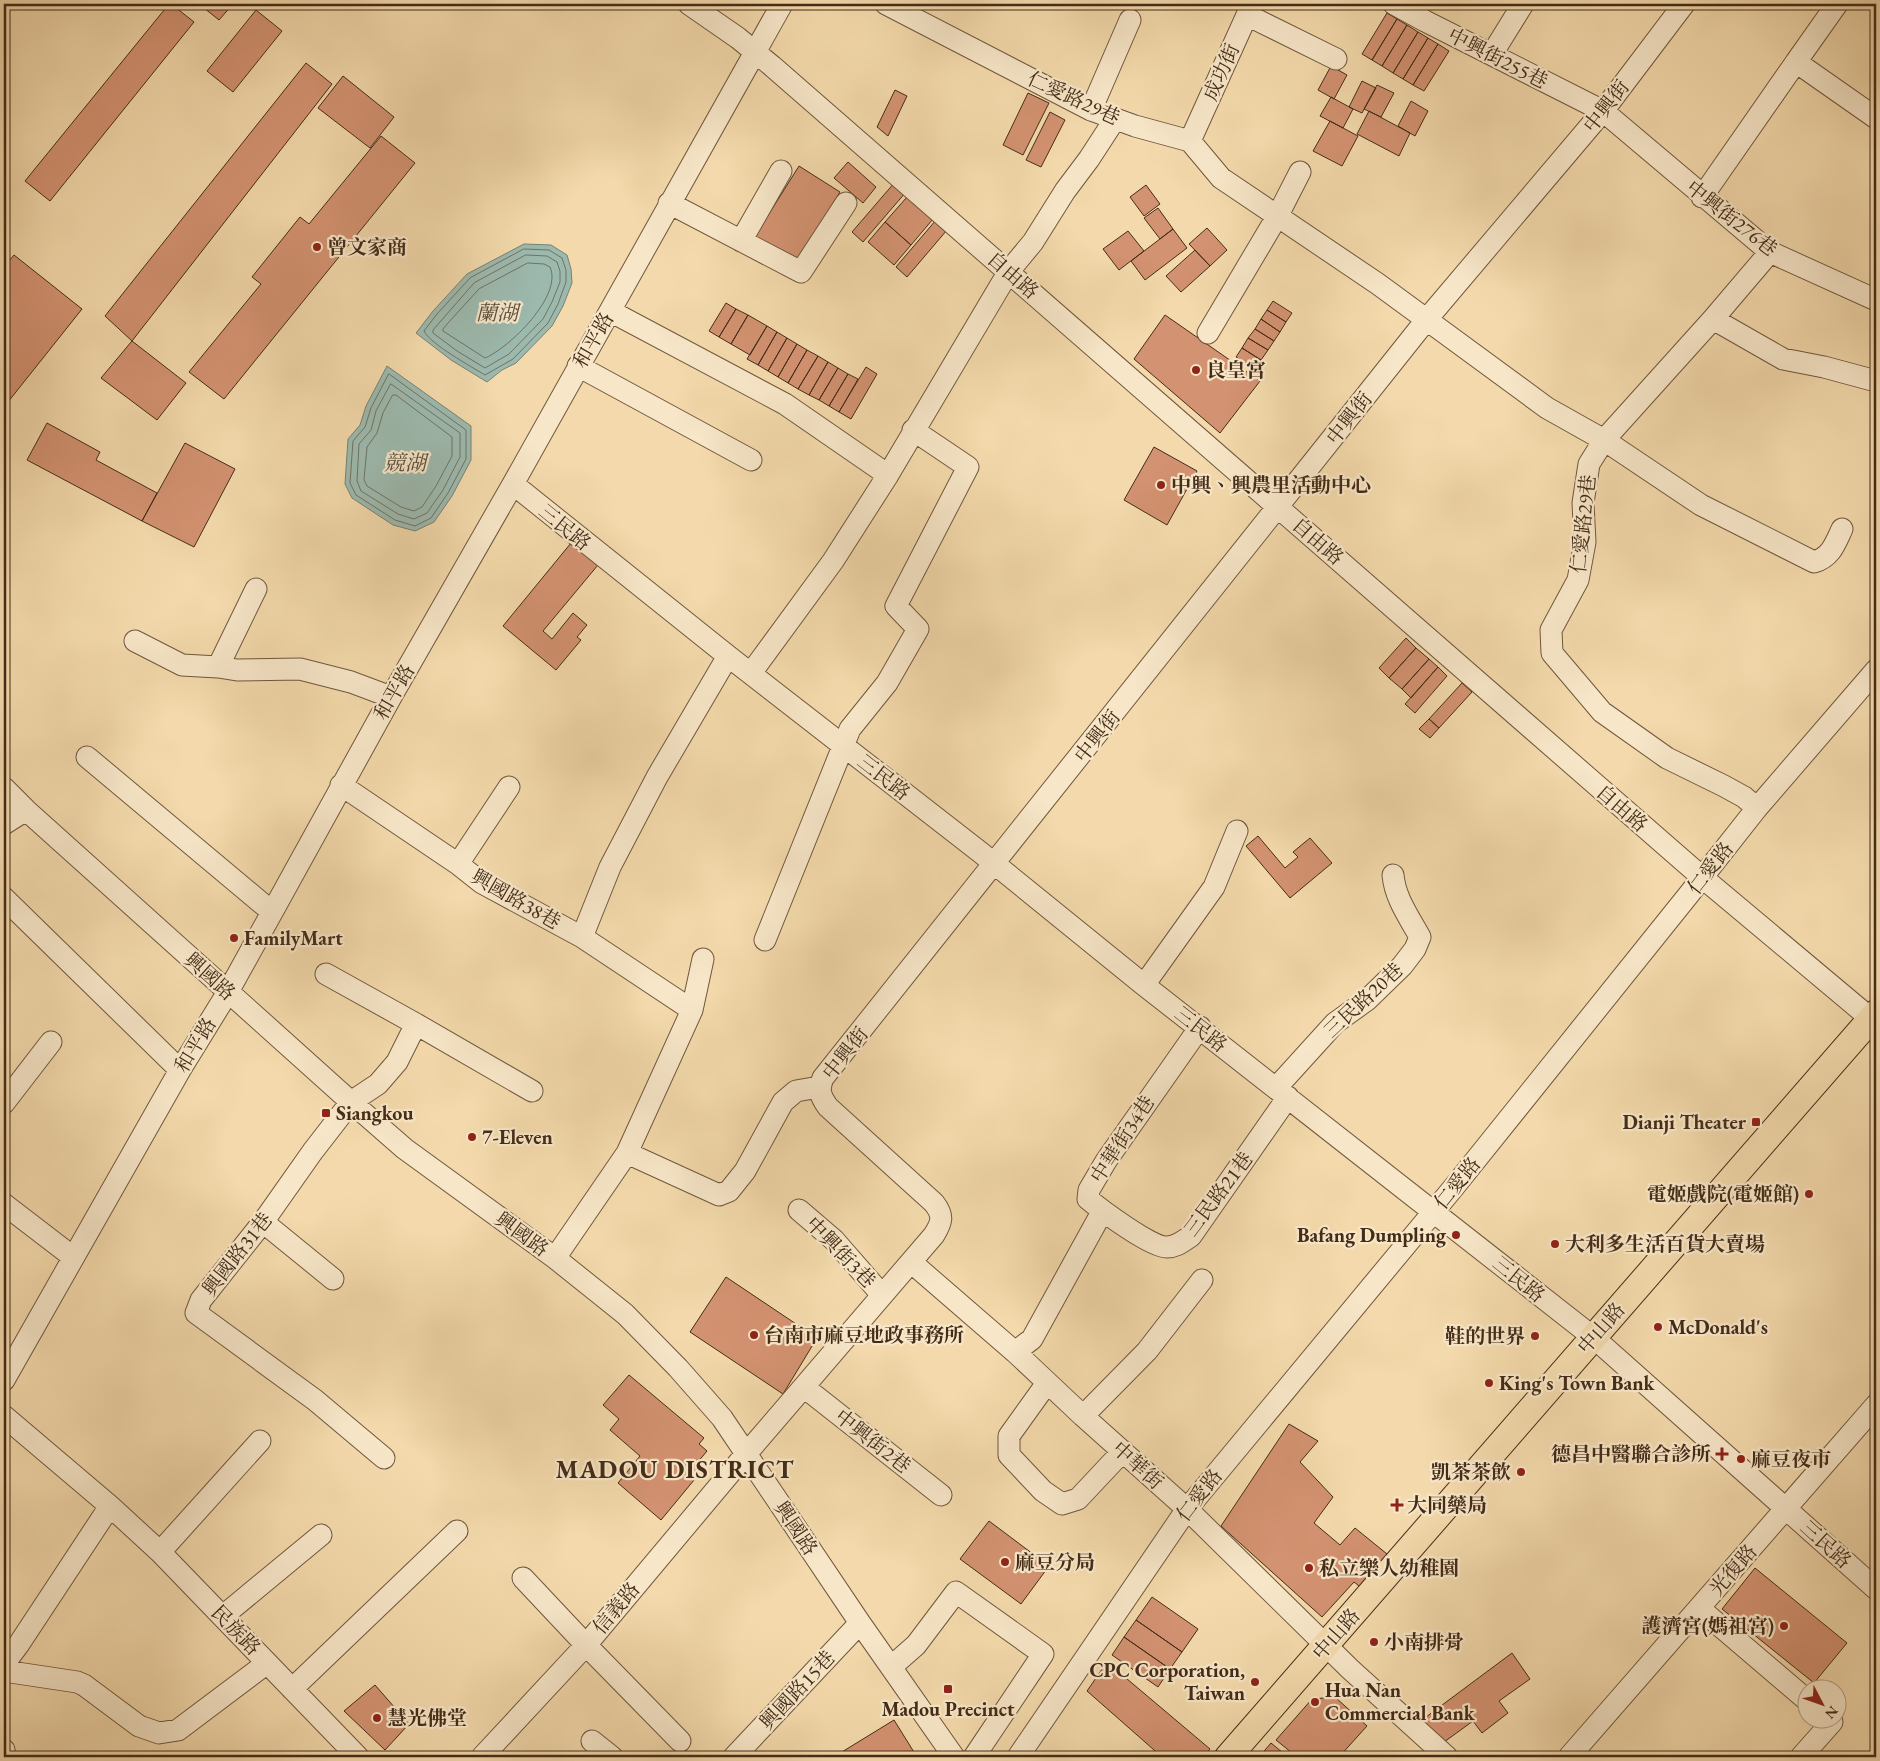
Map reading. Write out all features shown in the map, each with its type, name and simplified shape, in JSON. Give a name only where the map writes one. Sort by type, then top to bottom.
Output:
[{"type":"main road","name":"中山路","points":[[1228,1757],[1874,1018]]},
{"type":"street","name":"自由路","points":[[689,4],[755,52],[1279,507],[1702,878],[1874,1018]]},
{"type":"street","name":"和平路","points":[[4,1380],[180,1070],[228,992],[390,698],[782,4]]},
{"type":"street","name":"仁愛路29巷","points":[[886,4],[1091,110],[1190,141]]},
{"type":"street","name":"中興街255巷","points":[[1394,4],[1603,110]]},
{"type":"street","points":[[1492,54],[1523,4]]},
{"type":"street","name":"中興街","points":[[746,1454],[934,1236],[941,1218],[940,1211],[896,1168],[828,1107],[821,1097],[819,1087],[823,1078],[1428,318],[1603,110],[1684,4]]},
{"type":"street","points":[[1702,197],[1837,4]]},
{"type":"street","points":[[1250,10],[1336,59]]},
{"type":"street","name":"成功街","points":[[1190,141],[1250,10]]},
{"type":"street","points":[[1091,110],[1130,20]]},
{"type":"street","points":[[1796,62],[1876,118]]},
{"type":"street","name":"中興街276巷","points":[[1603,110],[1702,197],[1770,252],[1876,300]]},
{"type":"street","points":[[751,673],[833,561],[888,475],[1008,271],[1033,242],[1065,191],[1115,119]]},
{"type":"street","points":[[1190,141],[1221,178],[1428,318],[1548,408],[1604,440],[1702,505],[1814,562],[1822,559],[1833,550],[1842,529]]},
{"type":"street","points":[[741,241],[781,171]]},
{"type":"street","points":[[1208,332],[1278,215],[1300,172]]},
{"type":"street","points":[[669,203],[801,272],[846,203]]},
{"type":"street","name":"仁愛路29巷","points":[[1757,808],[1744,797],[1668,758],[1602,712],[1552,653],[1552,630],[1578,580],[1585,542],[1583,503],[1589,464],[1604,440],[1713,319],[1770,252]]},
{"type":"street","points":[[610,311],[785,404],[888,475]]},
{"type":"street","points":[[1713,319],[1783,359],[1824,367],[1876,381]]},
{"type":"street","points":[[578,366],[751,460]]},
{"type":"street","points":[[765,940],[850,729],[887,683],[918,629],[896,606],[968,467],[913,430]]},
{"type":"street","name":"三民路","points":[[512,484],[1593,1338],[1786,1509],[1872,1580]]},
{"type":"street","points":[[218,666],[256,589]]},
{"type":"street","points":[[135,640],[182,665],[218,666],[237,670],[300,669],[351,682],[390,698]]},
{"type":"street","points":[[582,937],[610,867],[656,777],[728,656]]},
{"type":"street","name":"仁愛路","points":[[1018,1757],[1187,1509],[1434,1211],[1757,808],[1876,670]]},
{"type":"street","points":[[87,756],[271,911]]},
{"type":"street","name":"興國路38巷","points":[[342,785],[458,864],[482,883],[582,937],[692,1010]]},
{"type":"street","points":[[458,864],[509,787]]},
{"type":"street","name":"興國路","points":[[4,788],[228,992],[351,1102],[424,1164],[555,1258],[625,1314],[671,1361],[722,1418],[860,1623],[954,1757]]},
{"type":"street","points":[[4,824],[26,810]]},
{"type":"street","points":[[1144,985],[1214,887],[1237,831]]},
{"type":"street","name":"三民路20巷","points":[[1282,1093],[1335,1023],[1367,1000],[1402,966],[1415,949],[1420,937],[1398,899],[1393,875]]},
{"type":"street","points":[[4,898],[180,1070]]},
{"type":"street","points":[[555,1258],[627,1153],[692,1010],[703,959]]},
{"type":"street","points":[[326,974],[532,1091]]},
{"type":"street","name":"興國路31巷","points":[[384,1458],[316,1400],[196,1313],[201,1300],[264,1222],[312,1151],[351,1102],[378,1084],[397,1062],[416,1024]]},
{"type":"street","name":"中華街34巷","points":[[1015,1352],[1032,1339],[1102,1212],[1088,1199],[1089,1190],[1106,1161],[1200,1028]]},
{"type":"street","points":[[4,1103],[51,1042]]},
{"type":"street","points":[[627,1153],[720,1195],[729,1191],[745,1172],[783,1102],[796,1091],[819,1087]]},
{"type":"street","name":"三民路21巷","points":[[1102,1212],[1164,1248],[1175,1246],[1191,1236],[1282,1093]]},
{"type":"street","points":[[4,1204],[73,1257]]},
{"type":"street","name":"中興街3巷","points":[[799,1210],[834,1240],[882,1295]]},
{"type":"street","points":[[264,1222],[333,1279]]},
{"type":"street","name":"中華街","points":[[911,1262],[1015,1352],[1187,1509],[1326,1646],[1446,1757]]},
{"type":"street","points":[[1083,1416],[1147,1351],[1202,1280]]},
{"type":"street","points":[[1047,1383],[1008,1436],[1009,1455],[1042,1491],[1062,1504],[1078,1499],[1123,1451]]},
{"type":"street","name":"中興街2巷","points":[[804,1386],[941,1495]]},
{"type":"street","name":"光復路","points":[[1570,1757],[1876,1405]]},
{"type":"street","name":"民族路","points":[[5,1423],[110,1506],[160,1552],[358,1757]]},
{"type":"street","points":[[160,1552],[260,1441]]},
{"type":"street","name":"信義路","points":[[482,1757],[586,1645],[746,1454]]},
{"type":"street","points":[[4,1664],[110,1506]]},
{"type":"street","points":[[292,1689],[457,1531]]},
{"type":"street","points":[[223,1616],[321,1535]]},
{"type":"street","points":[[523,1578],[680,1741]]},
{"type":"street","points":[[891,1666],[916,1645],[956,1592],[1043,1654],[974,1757]]},
{"type":"street","points":[[1699,1608],[1798,1692]]},
{"type":"street","name":"興國路15巷","points":[[734,1757],[860,1623]]},
{"type":"street","points":[[4,1671],[77,1682],[139,1726],[159,1733],[178,1730],[267,1663]]},
{"type":"street","points":[[1801,1757],[1824,1728]]},
{"type":"street","points":[[592,1741],[612,1757]]},
{"type":"street","points":[[4,1750],[5,1757]]},
{"type":"water","name":"蘭湖","points":[[524,244],[551,245],[567,255],[572,283],[563,306],[552,326],[516,363],[502,370],[487,382],[451,360],[416,333],[433,311],[467,274]]},
{"type":"water","name":"競湖","points":[[387,366],[471,426],[471,460],[452,496],[434,522],[415,531],[393,525],[352,498],[345,484],[348,439],[360,425],[366,406]]},
{"type":"building","points":[[169,4],[178,4],[175,7],[194,22],[50,201],[25,181]]},
{"type":"building","points":[[199,4],[233,4],[219,20]]},
{"type":"building","points":[[1415,4],[1431,4],[1427,11]]},
{"type":"building","points":[[256,10],[282,31],[233,92],[207,71]]},
{"type":"building","points":[[1387,13],[1397,19],[1372,60],[1362,54]]},
{"type":"building","points":[[1397,19],[1407,25],[1382,66],[1372,60]]},
{"type":"building","points":[[1407,25],[1418,32],[1393,73],[1382,66]]},
{"type":"building","points":[[1418,32],[1428,38],[1403,79],[1393,73]]},
{"type":"building","points":[[1428,38],[1438,44],[1413,85],[1403,79]]},
{"type":"building","points":[[1438,44],[1449,51],[1424,91],[1413,85]]},
{"type":"building","points":[[306,63],[332,84],[132,341],[105,316]]},
{"type":"building","points":[[1331,66],[1347,75],[1334,99],[1318,90]]},
{"type":"building","points":[[343,76],[394,117],[370,148],[318,108]]},
{"type":"building","points":[[1362,81],[1376,88],[1362,113],[1349,107]]},
{"type":"building","points":[[1377,85],[1394,93],[1381,117],[1364,109]]},
{"type":"building","points":[[895,90],[907,96],[888,136],[877,127]]},
{"type":"building","points":[[1028,93],[1049,103],[1023,155],[1003,145]]},
{"type":"building","points":[[1331,97],[1353,109],[1343,128],[1320,116]]},
{"type":"building","points":[[1411,101],[1428,111],[1415,136],[1398,126]]},
{"type":"building","points":[[1369,111],[1410,133],[1399,156],[1357,134]]},
{"type":"building","points":[[1050,112],[1065,120],[1041,167],[1026,160]]},
{"type":"building","points":[[1330,121],[1358,136],[1342,166],[1313,151]]},
{"type":"building","points":[[381,136],[415,163],[224,399],[189,372],[261,284],[252,277],[300,217],[309,224]]},
{"type":"building","points":[[848,162],[876,187],[863,203],[834,178]]},
{"type":"building","points":[[799,166],[840,192],[797,261],[755,236]]},
{"type":"building","points":[[895,182],[906,192],[863,242],[852,232]]},
{"type":"building","points":[[1146,185],[1160,204],[1144,216],[1130,197]]},
{"type":"building","points":[[907,197],[933,219],[911,245],[885,222]]},
{"type":"building","points":[[1158,208],[1173,229],[1160,239],[1144,218]]},
{"type":"building","points":[[936,220],[947,230],[907,277],[896,267]]},
{"type":"building","points":[[885,222],[911,245],[894,265],[868,242]]},
{"type":"building","points":[[1207,228],[1227,250],[1210,266],[1189,244]]},
{"type":"building","points":[[1173,229],[1187,248],[1145,280],[1131,261]]},
{"type":"building","points":[[1128,231],[1144,251],[1119,270],[1103,249]]},
{"type":"building","points":[[1195,250],[1210,266],[1181,292],[1166,276]]},
{"type":"building","points":[[14,255],[82,309],[4,407],[4,267]]},
{"type":"building","points":[[1273,301],[1292,313],[1286,322],[1267,310]]},
{"type":"building","points":[[726,303],[736,309],[719,337],[709,331]]},
{"type":"building","points":[[736,309],[748,315],[731,344],[719,337]]},
{"type":"building","points":[[1267,310],[1286,322],[1280,332],[1261,319]]},
{"type":"building","points":[[748,315],[767,326],[750,355],[731,344]]},
{"type":"building","name":"良皇宮","points":[[1165,315],[1260,381],[1220,433],[1134,359]]},
{"type":"building","points":[[1261,319],[1280,332],[1274,341],[1255,329]]},
{"type":"building","points":[[767,326],[777,332],[758,365],[747,359]]},
{"type":"building","points":[[1255,329],[1274,341],[1268,350],[1248,338]]},
{"type":"building","points":[[777,332],[787,338],[768,371],[758,365]]},
{"type":"building","points":[[787,338],[797,344],[778,377],[768,371]]},
{"type":"building","points":[[1248,338],[1268,350],[1261,360],[1242,348]]},
{"type":"building","points":[[132,341],[186,383],[157,420],[101,378]]},
{"type":"building","points":[[797,344],[807,350],[788,383],[778,377]]},
{"type":"building","points":[[1242,348],[1261,360],[1255,369],[1236,357]]},
{"type":"building","points":[[807,350],[818,356],[798,389],[788,383]]},
{"type":"building","points":[[818,356],[828,362],[809,395],[798,389]]},
{"type":"building","points":[[828,362],[838,368],[819,400],[809,395]]},
{"type":"building","points":[[866,367],[877,374],[851,419],[839,412]]},
{"type":"building","points":[[838,368],[848,374],[829,406],[819,400]]},
{"type":"building","points":[[848,374],[858,379],[839,412],[829,406]]},
{"type":"building","points":[[47,423],[100,452],[96,460],[157,493],[142,521],[27,460]]},
{"type":"building","points":[[185,443],[235,469],[194,547],[142,521]]},
{"type":"building","name":"中興、興農里活動中心","points":[[1154,447],[1197,471],[1167,525],[1124,500]]},
{"type":"building","points":[[571,543],[598,565],[543,631],[552,639],[573,613],[587,625],[577,637],[581,640],[556,670],[503,626]]},
{"type":"building","points":[[1406,638],[1416,648],[1389,678],[1379,668]]},
{"type":"building","points":[[1416,648],[1429,659],[1402,689],[1389,678]]},
{"type":"building","points":[[1429,659],[1438,667],[1411,698],[1402,689]]},
{"type":"building","points":[[1438,667],[1447,676],[1415,713],[1405,704]]},
{"type":"building","points":[[1462,683],[1472,692],[1439,728],[1429,719]]},
{"type":"building","points":[[1429,719],[1439,728],[1430,738],[1419,729]]},
{"type":"building","points":[[1258,836],[1285,868],[1298,857],[1293,852],[1310,838],[1332,863],[1290,898],[1246,846]]},
{"type":"building","name":"台南市麻豆地政事務所","points":[[726,1277],[817,1338],[783,1394],[690,1332]]},
{"type":"building","points":[[629,1375],[704,1438],[699,1444],[707,1451],[697,1463],[704,1468],[661,1520],[618,1483],[640,1456],[610,1430],[619,1419],[603,1405]]},
{"type":"building","points":[[1289,1424],[1318,1441],[1300,1462],[1333,1497],[1314,1523],[1340,1545],[1355,1528],[1392,1558],[1364,1590],[1354,1582],[1322,1617],[1221,1526]]},
{"type":"building","name":"麻豆分局","points":[[989,1521],[1049,1566],[1021,1604],[960,1559]]},
{"type":"building","name":"護濟宮(媽祖宮)","points":[[1755,1568],[1847,1643],[1818,1678],[1808,1678],[1722,1609]]},
{"type":"building","points":[[1152,1597],[1198,1629],[1182,1652],[1136,1620]]},
{"type":"building","points":[[1136,1620],[1182,1652],[1170,1669],[1124,1637]]},
{"type":"building","points":[[1124,1637],[1170,1669],[1158,1687],[1112,1655]]},
{"type":"building","points":[[1512,1653],[1530,1679],[1499,1701],[1508,1713],[1482,1733],[1473,1721],[1440,1745],[1422,1720]]},
{"type":"building","points":[[1107,1662],[1210,1749],[1203,1757],[1162,1757],[1087,1691]]},
{"type":"building","name":"慧光佛堂","points":[[375,1685],[409,1724],[385,1750],[344,1711]]},
{"type":"building","points":[[1335,1697],[1367,1726],[1339,1757],[1297,1757],[1276,1740],[1312,1699]]},
{"type":"building","points":[[894,1720],[917,1757],[838,1757],[837,1755]]},
{"type":"building","points":[[1271,1743],[1288,1757],[1259,1757]]},
{"type":"place","name":"曾文家商","points":[[317,247]]},
{"type":"place","name":"良皇宮","points":[[1196,370]]},
{"type":"place","name":"中興、興農里活動中心","points":[[1161,485]]},
{"type":"place","name":"FamilyMart","points":[[234,938]]},
{"type":"place","name":"Siangkou","points":[[326,1113]]},
{"type":"place","name":"Dianji Theater","points":[[1756,1122]]},
{"type":"place","name":"7-Eleven","points":[[472,1137]]},
{"type":"place","name":"電姬戲院(電姬館)","points":[[1809,1194]]},
{"type":"place","name":"Bafang Dumpling","points":[[1456,1235]]},
{"type":"place","name":"大利多生活百貨大賣場","points":[[1555,1244]]},
{"type":"place","name":"McDonald's","points":[[1658,1327]]},
{"type":"place","name":"台南市麻豆地政事務所","points":[[754,1335]]},
{"type":"place","name":"鞋的世界","points":[[1535,1336]]},
{"type":"place","name":"King's Town Bank","points":[[1489,1383]]},
{"type":"place","name":"德昌中醫聯合診所","points":[[1722,1454]]},
{"type":"place","name":"麻豆夜市","points":[[1741,1459]]},
{"type":"place","name":"凱茶茶飲","points":[[1521,1472]]},
{"type":"place","name":"大同藥局","points":[[1397,1505]]},
{"type":"place","name":"麻豆分局","points":[[1005,1562]]},
{"type":"place","name":"私立樂人幼稚園","points":[[1309,1568]]},
{"type":"place","name":"護濟宮(媽祖宮)","points":[[1784,1626]]},
{"type":"place","name":"小南排骨","points":[[1374,1642]]},
{"type":"place","name":"CPC Corporation, Taiwan","points":[[1255,1682]]},
{"type":"place","name":"Madou Precinct","points":[[948,1689]]},
{"type":"place","name":"Hua Nan Commercial Bank","points":[[1315,1702]]},
{"type":"place","name":"慧光佛堂","points":[[377,1718]]},
{"type":"district","name":"MADOU DISTRICT","points":[[675,1469]]}]
